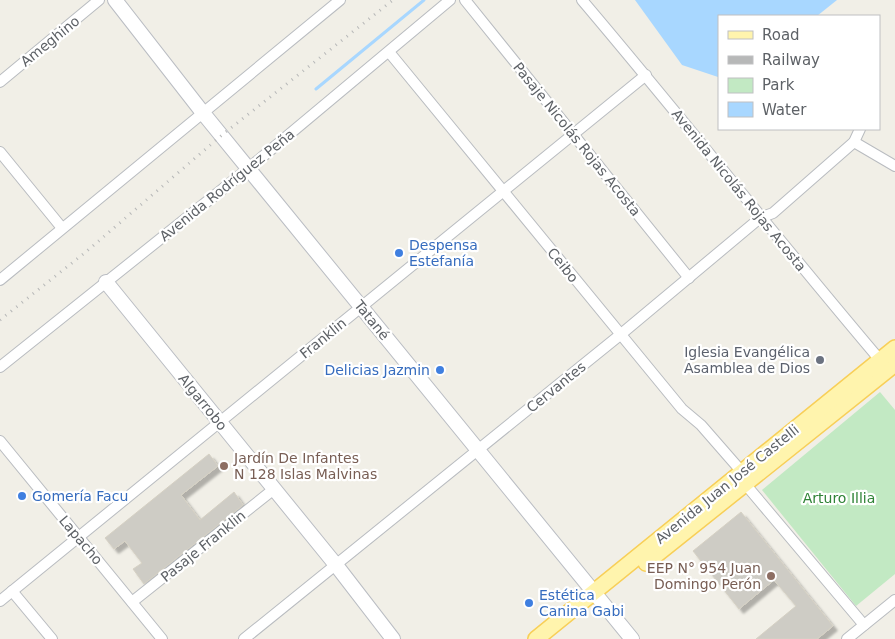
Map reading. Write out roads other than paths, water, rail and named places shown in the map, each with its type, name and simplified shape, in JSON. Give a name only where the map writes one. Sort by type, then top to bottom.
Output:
[{"type":"main road","name":"Avenida Juan José Castelli","points":[[536,639],[597,596],[744,478],[889,368],[895,348]]},
{"type":"main road","name":"Avenida Juan José Castelli","points":[[553,639],[597,596]]},
{"type":"street","name":"Ameghino","points":[[0,82],[99,0]]},
{"type":"street","name":"Tatané","points":[[115,0],[203,113],[632,639]]},
{"type":"street","points":[[0,280],[340,0]]},
{"type":"street","name":"Avenida Rodríguez Peña","points":[[0,367],[249,168],[450,0]]},
{"type":"street","name":"Pasaje Nicolás Rojas Acosta","points":[[465,0],[689,278]]},
{"type":"street","name":"Avenida Nicolás Rojas Acosta","points":[[582,0],[646,75],[760,218],[889,368]]},
{"type":"street","name":"Ceibo","points":[[389,52],[620,335],[682,409],[701,425],[864,625]]},
{"type":"street","name":"Franklin","points":[[0,602],[575,135],[646,75]]},
{"type":"street","name":"Cervantes","points":[[244,639],[620,335],[760,218],[773,213],[854,142],[860,130]]},
{"type":"street","points":[[854,142],[895,166]]},
{"type":"street","points":[[0,152],[62,228]]},
{"type":"street","name":"Algarrobo","points":[[106,282],[336,565],[390,638]]},
{"type":"street","name":"Lapacho","points":[[0,442],[162,639]]},
{"type":"street","name":"Pasaje Franklin","points":[[132,602],[274,489]]},
{"type":"street","points":[[12,591],[52,639]]},
{"type":"street","points":[[847,639],[895,600]]},
{"type":"water","points":[[635,0],[837,0],[818,15],[718,15],[718,77],[682,65]]},
{"type":"waterway","points":[[316,89],[424,0]]},
{"type":"railway","points":[[0,320],[87,251],[222,135],[393,0]]},
{"type":"place","name":"Despensa Estefanía","points":[[399,253]]},
{"type":"place","name":"Iglesia Evangélica Asamblea de Dios","points":[[820,360]]},
{"type":"place","name":"Delicias Jazmin","points":[[440,370]]},
{"type":"place","name":"Jardín De Infantes N 128 Islas Malvinas","points":[[224,466]]},
{"type":"place","name":"Gomería Facu","points":[[22,496]]},
{"type":"place","name":"EEP N° 954 Juan Domingo Perón","points":[[771,576]]},
{"type":"place","name":"Estética Canina Gabi","points":[[529,603]]},
{"type":"park label","name":"Arturo Illia","points":[[839,498]]}]
